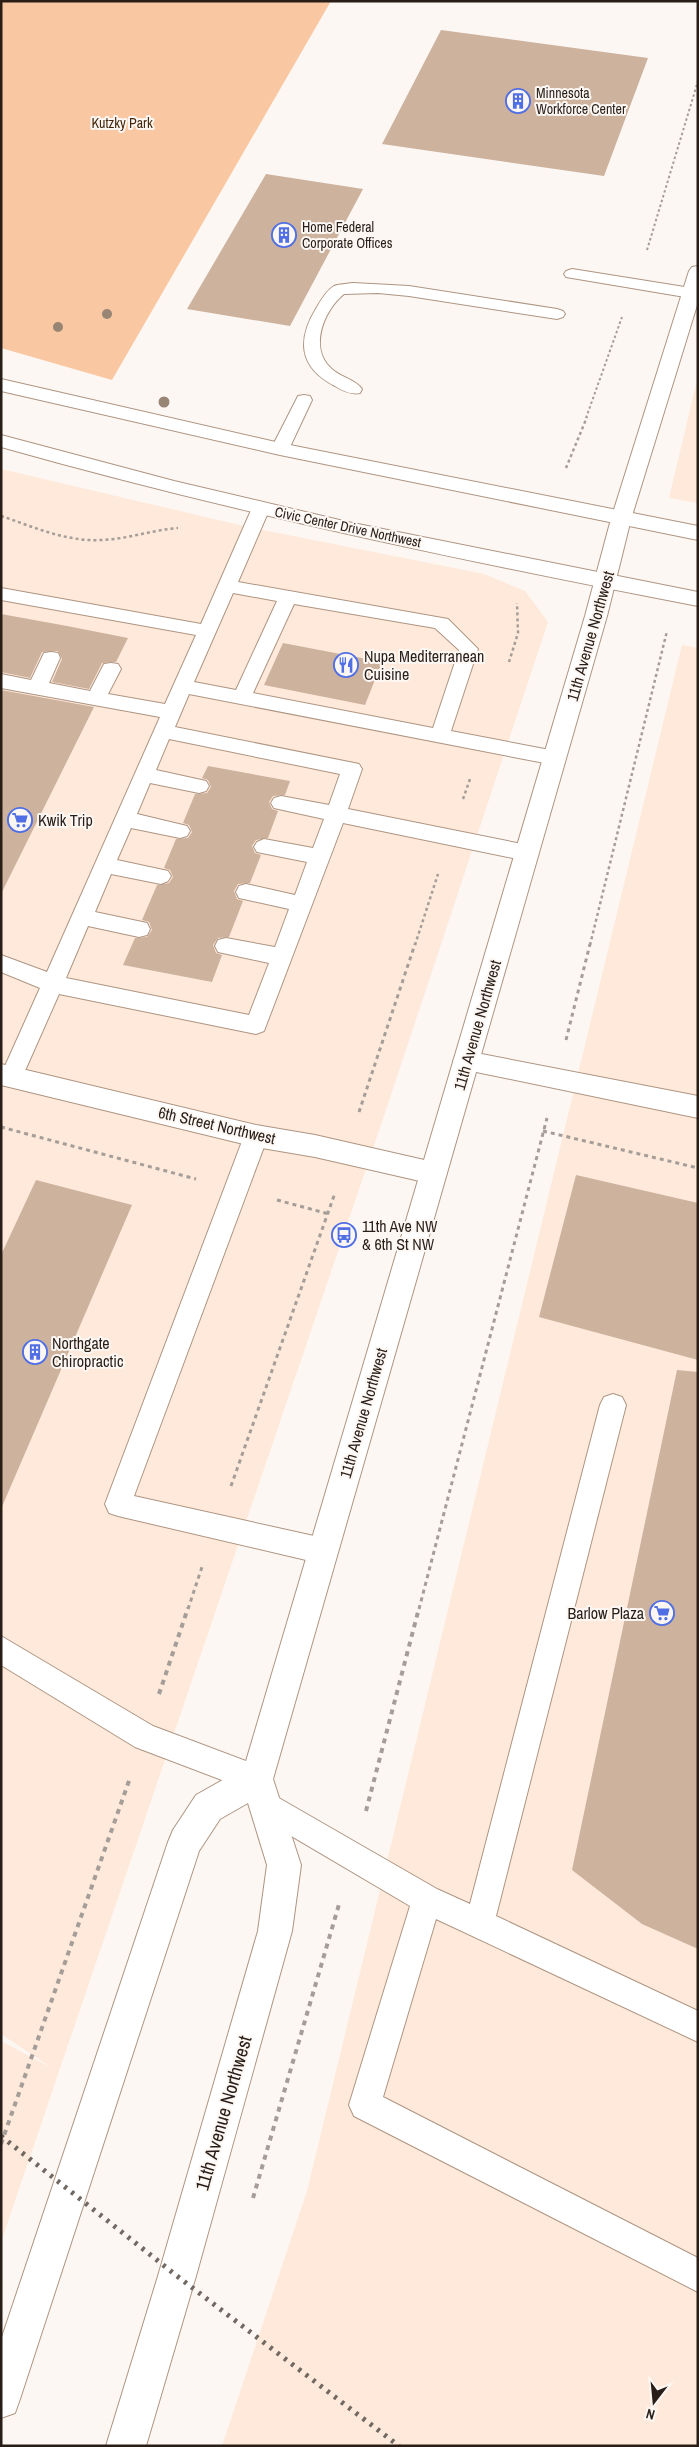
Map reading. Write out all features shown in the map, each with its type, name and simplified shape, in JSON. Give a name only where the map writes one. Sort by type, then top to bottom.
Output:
[{"type":"main road","name":"11th Avenue Northwest","points":[[126,2446],[177,2276],[275,1931],[284,1865],[261,1791],[323,1551],[555,758],[606,581],[621,519],[695,282]]},
{"type":"main road","points":[[1,385],[280,449],[698,533]]},
{"type":"main road","name":"Civic Center Drive Northwest","points":[[1,441],[92,468],[261,508],[698,599]]},
{"type":"main road","points":[[466,1061],[698,1107]]},
{"type":"main road","name":"6th Street Northwest","points":[[7,1075],[256,1136],[315,1146],[433,1173]]},
{"type":"main road","points":[[1,2399],[185,1842],[208,1807],[261,1791]]},
{"type":"lane","points":[[572,274],[695,282]]},
{"type":"lane","points":[[354,389],[325,374],[314,358],[311,341],[329,298],[340,289],[375,286],[557,314]]},
{"type":"lane","points":[[280,449],[304,400]]},
{"type":"lane","points":[[7,1075],[53,984],[261,508]]},
{"type":"lane","points":[[227,586],[442,623],[469,649],[440,736]]},
{"type":"lane","points":[[1,594],[206,631]]},
{"type":"lane","points":[[242,698],[288,596]]},
{"type":"lane","points":[[17,617],[27,598]]},
{"type":"lane","points":[[67,626],[77,607]]},
{"type":"lane","points":[[126,638],[136,618]]},
{"type":"lane","points":[[37,687],[51,658]]},
{"type":"lane","points":[[96,698],[111,669]]},
{"type":"lane","points":[[1,681],[171,712]]},
{"type":"lane","points":[[183,686],[555,758]]},
{"type":"lane","points":[[1,964],[53,984],[256,1025],[352,769],[163,731]]},
{"type":"lane","points":[[144,775],[199,786]]},
{"type":"lane","points":[[282,803],[527,853]]},
{"type":"lane","points":[[125,818],[180,831]]},
{"type":"lane","points":[[264,847],[320,857]]},
{"type":"lane","points":[[104,865],[161,876]]},
{"type":"lane","points":[[246,892],[302,904]]},
{"type":"lane","points":[[82,917],[138,929]]},
{"type":"lane","points":[[226,946],[282,957]]},
{"type":"lane","points":[[256,1136],[238,1190],[118,1504],[323,1551]]},
{"type":"lane","points":[[479,1924],[613,1406]]},
{"type":"lane","points":[[1,1649],[145,1737],[261,1791],[353,1856],[427,1899],[698,2026]]},
{"type":"lane","points":[[427,1899],[365,2105],[698,2276]]},
{"type":"path","points":[[251,2205],[353,1856],[557,1079],[667,629]]},
{"type":"path","points":[[1,1128],[329,1214],[216,1528],[145,1737],[1,2144]]},
{"type":"path","points":[[543,1132],[698,1168]]},
{"type":"shaded area","points":[[698,376],[698,503],[669,498]]},
{"type":"shaded area","points":[[1,469],[248,527],[484,574],[525,591],[548,622],[383,1119],[1,2242],[1,2041],[52,2068],[1,2034]]},
{"type":"shaded area","name":"Barlow Plaza","points":[[682,645],[698,648],[698,2446],[222,2446],[307,2191]]},
{"type":"green space","name":"Kutzky Park","points":[[1,1],[331,1],[112,380],[1,348]]},
{"type":"building","name":"Minnesota Workforce Center","points":[[441,30],[648,58],[604,176],[382,144]]},
{"type":"building","name":"Home Federal Corporate Offices","points":[[266,174],[363,189],[290,326],[187,309]]},
{"type":"building","points":[[1,614],[128,638],[116,662],[102,663],[89,689],[52,682],[62,659],[58,651],[42,652],[30,678],[1,672]]},
{"type":"building","points":[[283,643],[382,662],[365,705],[264,685]]},
{"type":"building","name":"Kwik Trip","points":[[1,690],[94,707],[1,894]]},
{"type":"building","points":[[208,766],[290,781],[285,795],[273,796],[269,802],[272,809],[278,811],[268,838],[256,840],[252,846],[255,853],[261,855],[250,883],[238,884],[234,891],[237,899],[243,901],[229,937],[218,938],[213,945],[216,953],[222,955],[212,982],[123,965],[135,938],[147,937],[152,930],[149,922],[142,920],[157,885],[169,883],[173,877],[170,870],[164,868],[176,839],[188,838],[192,832],[189,825],[183,823],[195,794],[207,793],[211,787],[208,780],[202,778]]},
{"type":"building","points":[[576,1175],[698,1203],[698,1360],[539,1317]]},
{"type":"building","name":"Northgate Chiropractic","points":[[36,1180],[132,1205],[1,1509],[1,1255]]},
{"type":"building","name":"Barlow Plaza","points":[[677,1370],[698,1372],[698,1949],[642,1924],[572,1870]]},
{"type":"railway","points":[[1,2136],[177,2276],[399,2446]]},
{"type":"place","name":"Minnesota Workforce Center","points":[[518,101]]},
{"type":"place","name":"Home Federal Corporate Offices","points":[[284,235]]},
{"type":"place","name":"Nupa Mediterranean Cuisine","points":[[346,665]]},
{"type":"place","name":"Kwik Trip","points":[[20,820]]},
{"type":"place","name":"11th Ave NW & 6th St NW","points":[[344,1235]]},
{"type":"place","name":"Northgate Chiropractic","points":[[35,1352]]},
{"type":"place","name":"Barlow Plaza","points":[[662,1613]]}]
